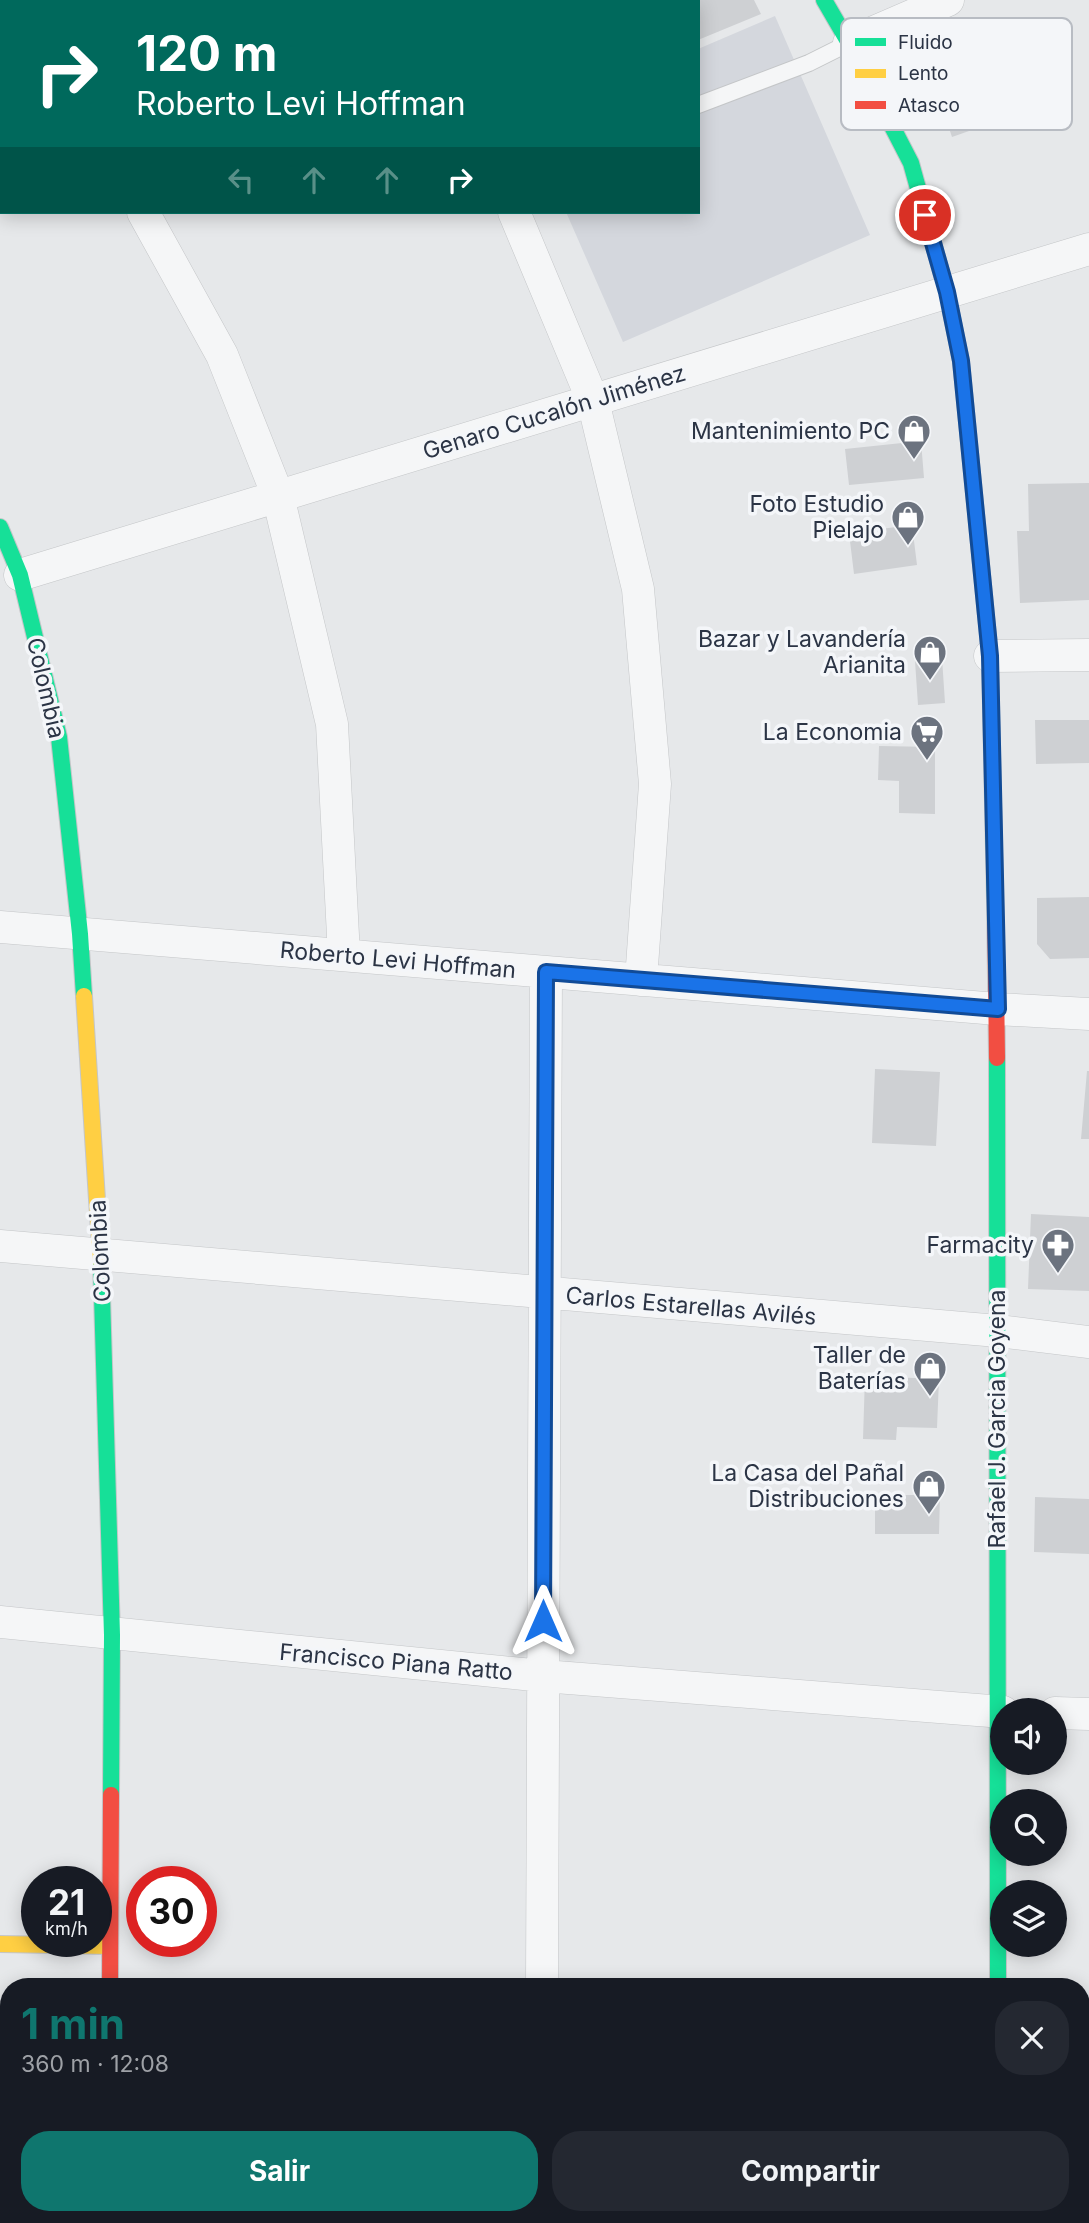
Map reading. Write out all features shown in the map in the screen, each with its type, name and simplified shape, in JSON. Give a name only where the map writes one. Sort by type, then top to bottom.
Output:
[{"type":"street","name":"Rafael J. Garcia Goyena","points":[[824,0],[841,29]]},
{"type":"street","points":[[907,18],[948,0]]},
{"type":"street","name":"Rafael J. Garcia Goyena","points":[[894,130],[911,163],[947,292],[961,361],[990,656],[998,1009],[1000,1698]]},
{"type":"street","points":[[144,214],[222,355],[278,496],[332,724],[344,955]]},
{"type":"street","points":[[515,214],[593,401],[638,589],[655,784],[641,980]]},
{"type":"street","name":"Genaro Cucalón Jiménez","points":[[19,575],[1089,249]]},
{"type":"street","name":"Colombia","points":[[0,527],[19,575],[59,737],[80,934],[101,1254],[112,1635],[111,1866]]},
{"type":"street","points":[[990,656],[1089,654]]},
{"type":"street","name":"Roberto Levi Hoffman","points":[[0,928],[998,1009],[1089,1014]]},
{"type":"street","points":[[542,1978],[546,972]]},
{"type":"street","name":"Carlos Estarellas Avilés","points":[[0,1246],[998,1331],[1089,1342]]},
{"type":"street","name":"Francisco Piana Ratto","points":[[0,1622],[543,1676],[990,1711]]},
{"type":"street","points":[[1067,1713],[1089,1714]]},
{"type":"street","name":"Rafael J. Garcia Goyena","points":[[998,1978],[1000,1775]]},
{"type":"street","points":[[0,1944],[21,1944]]},
{"type":"street","name":"Colombia","points":[[110,1957],[110,1978]]},
{"type":"lane","points":[[700,105],[810,63],[841,47]]},
{"type":"shaded area","points":[[775,16],[870,235],[623,342],[567,214],[700,214],[700,48]]},
{"type":"building","points":[[700,0],[754,0],[761,14],[700,39]]},
{"type":"building","points":[[950,130],[972,130],[952,137]]},
{"type":"building","points":[[921,441],[924,478],[849,485],[845,449]]},
{"type":"building","points":[[1089,483],[1089,600],[1020,603],[1017,531],[1029,531],[1028,484]]},
{"type":"building","points":[[912,525],[917,565],[854,574],[849,533]]},
{"type":"building","name":"Bazar y Lavandería Arianita","points":[[942,658],[945,703],[918,705],[915,661]]},
{"type":"building","points":[[1035,720],[1089,720],[1089,763],[1036,764]]},
{"type":"building","points":[[879,746],[935,747],[935,814],[899,813],[899,781],[878,780]]},
{"type":"building","points":[[1089,897],[1089,958],[1050,959],[1037,944],[1037,898]]},
{"type":"building","points":[[875,1069],[940,1072],[936,1146],[872,1143]]},
{"type":"building","points":[[1087,1071],[1089,1139],[1081,1139]]},
{"type":"building","points":[[1031,1214],[1089,1217],[1089,1291],[1028,1289]]},
{"type":"building","points":[[865,1376],[939,1379],[937,1428],[897,1427],[896,1440],[863,1439]]},
{"type":"building","points":[[875,1495],[940,1495],[939,1534],[875,1534]]},
{"type":"building","points":[[1035,1497],[1089,1499],[1089,1554],[1034,1552]]},
{"type":"traffic: fast","points":[[824,0],[841,29]]},
{"type":"traffic: fast","points":[[894,130],[911,163],[947,293],[961,361],[990,656],[995,900]]},
{"type":"traffic: fast","points":[[0,527],[20,575],[59,737],[84,996]]},
{"type":"traffic: fast","points":[[997,1058],[998,1978]]},
{"type":"traffic: fast","points":[[101,1262],[112,1635],[111,1795]]},
{"type":"traffic: slow","points":[[84,996],[101,1262]]},
{"type":"traffic: slow","points":[[0,1944],[21,1944]]},
{"type":"traffic: jam","points":[[995,900],[997,1058]]},
{"type":"traffic: jam","points":[[110,1978],[111,1795]]},
{"type":"place","name":"Mantenimiento PC","points":[[914,461]]},
{"type":"place","name":"Foto Estudio Pielajo","points":[[908,547]]},
{"type":"place","name":"Bazar y Lavandería Arianita","points":[[930,682]]},
{"type":"place","name":"La Economia","points":[[927,762]]},
{"type":"place","name":"Farmacity","points":[[1058,1275]]},
{"type":"place","name":"Taller de Baterías","points":[[930,1398]]},
{"type":"place","name":"La Casa del Pañal Distribuciones","points":[[929,1516]]},
{"type":"route","points":[[543,1621],[546,972],[998,1009],[990,656],[961,361],[947,292],[925,215]]}]
